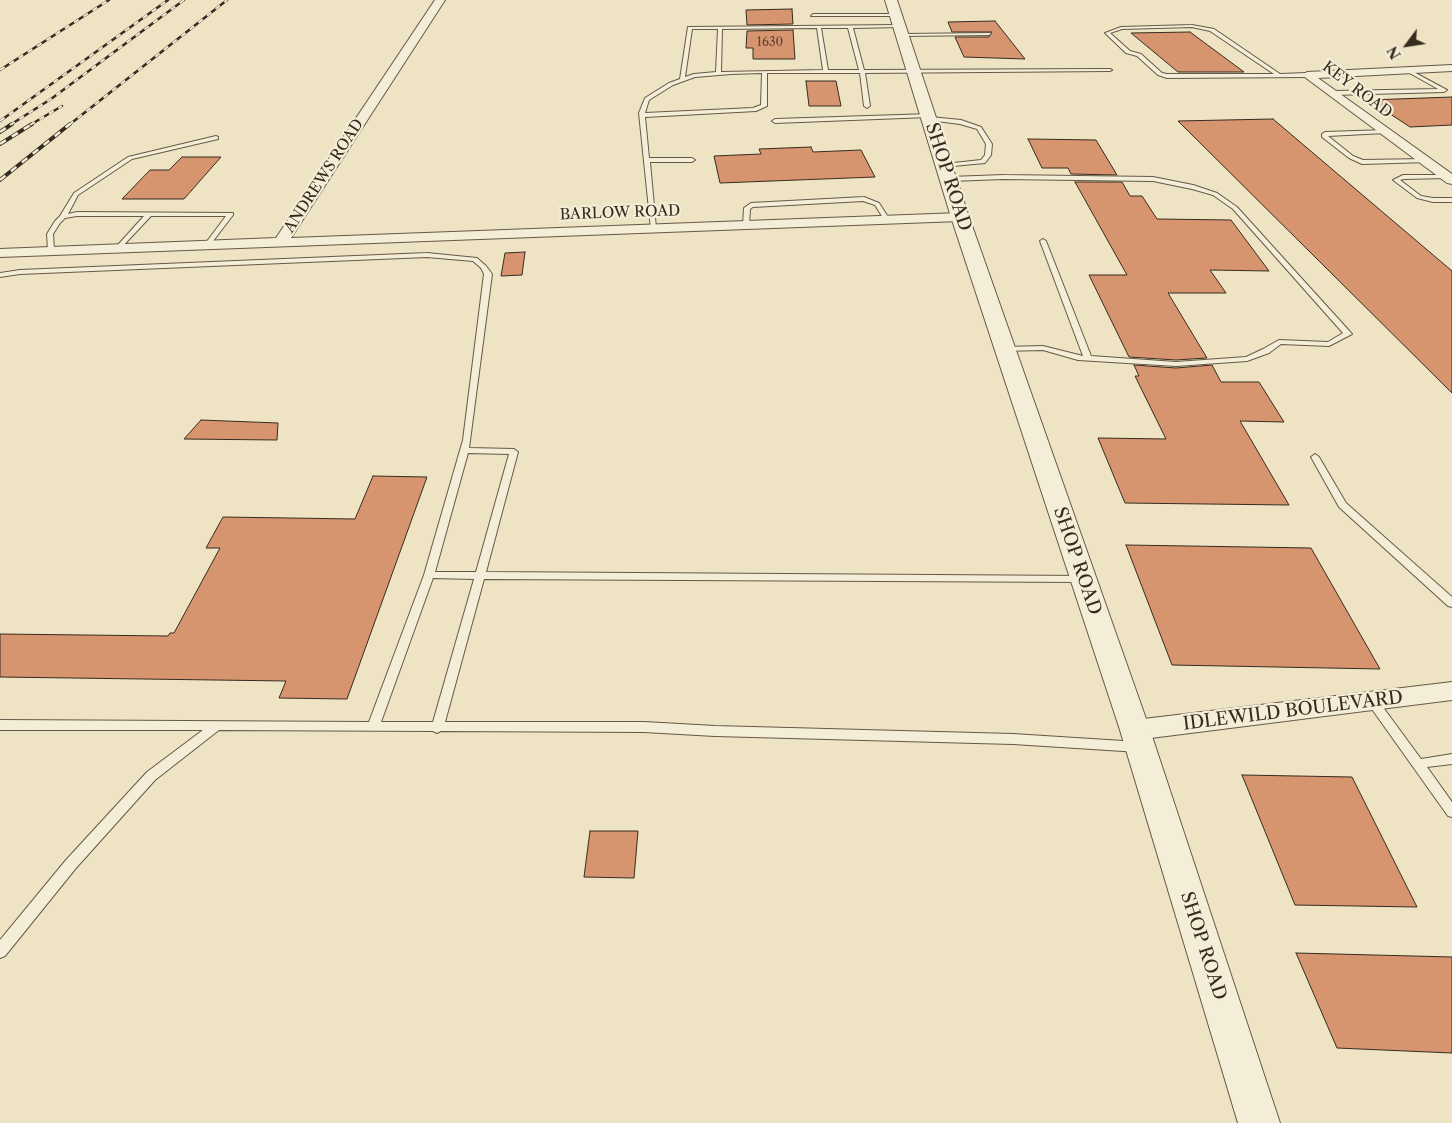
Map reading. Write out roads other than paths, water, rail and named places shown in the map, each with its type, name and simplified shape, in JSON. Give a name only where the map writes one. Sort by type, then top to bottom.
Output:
[{"type":"street","name":"ANDREWS ROAD","points":[[0,253],[281,242],[440,0]]},
{"type":"street","name":"SHOP ROAD","points":[[897,19],[915,70],[960,217],[1137,738],[1259,1123]]},
{"type":"street","name":"KEY ROAD","points":[[1307,75],[1452,68]]},
{"type":"street","name":"KEY ROAD","points":[[1307,75],[1449,178]]},
{"type":"street","name":"BARLOW ROAD","points":[[281,242],[960,217]]},
{"type":"street","name":"IDLEWILD BOULEVARD","points":[[1137,738],[1452,691]]},
{"type":"lane","points":[[813,15],[897,19],[989,34]]},
{"type":"lane","points":[[682,80],[690,28],[850,27],[897,19]]},
{"type":"lane","points":[[818,27],[826,71]]},
{"type":"lane","points":[[850,27],[862,71],[868,106]]},
{"type":"lane","points":[[718,73],[720,28]]},
{"type":"lane","points":[[1278,74],[1212,30],[1203,28],[1121,28],[1107,33],[1128,52],[1139,55],[1160,74],[1167,76],[1177,78],[1278,74],[1307,75]]},
{"type":"lane","points":[[654,228],[642,115],[647,99],[671,84],[682,80],[694,76],[718,73],[1110,70]]},
{"type":"lane","points":[[1333,93],[1444,90],[1408,70]]},
{"type":"lane","points":[[642,115],[754,110],[764,106],[765,72]]},
{"type":"lane","points":[[775,120],[929,117],[962,122],[979,128],[989,144],[988,155],[983,162],[946,172]]},
{"type":"lane","points":[[1385,131],[1325,134],[1350,157],[1362,162],[1426,161]]},
{"type":"lane","points":[[51,250],[50,234],[57,222],[63,217],[76,194],[130,158],[216,138]]},
{"type":"lane","points":[[647,160],[692,160]]},
{"type":"lane","points":[[946,172],[1004,177],[1153,179],[1216,194],[1235,208],[1348,334],[1329,344],[1279,342],[1266,351],[1247,359],[1176,364],[1088,358],[1043,348],[1005,349]]},
{"type":"lane","points":[[1449,178],[1403,177],[1396,180],[1419,197],[1434,200],[1452,200]]},
{"type":"lane","points":[[746,225],[747,208],[751,204],[864,199],[877,204],[887,220]]},
{"type":"lane","points":[[63,217],[78,214],[148,216],[231,214],[208,244]]},
{"type":"lane","points":[[118,248],[148,216]]},
{"type":"lane","points":[[1044,242],[1088,358]]},
{"type":"lane","points":[[0,275],[20,272],[426,255],[475,259],[484,266],[488,274],[464,450],[429,575],[373,727]]},
{"type":"lane","points":[[437,728],[514,452],[464,450]]},
{"type":"lane","points":[[1315,457],[1342,505],[1452,603]]},
{"type":"lane","points":[[429,575],[1083,579]]},
{"type":"lane","points":[[1373,702],[1452,812]]},
{"type":"lane","points":[[0,725],[437,728],[644,727],[715,732],[1013,738],[1137,738]]},
{"type":"lane","points":[[0,951],[71,864],[152,776],[218,726]]},
{"type":"lane","points":[[1418,764],[1452,759]]},
{"type":"railway","points":[[0,70],[109,0]]},
{"type":"railway","points":[[0,121],[168,0]]},
{"type":"railway","points":[[10,125],[51,99],[184,0]]},
{"type":"railway","points":[[69,125],[227,0]]},
{"type":"railway","points":[[30,125],[62,106]]},
{"type":"railway","points":[[0,132],[12,124]]},
{"type":"railway","points":[[0,144],[32,124]]},
{"type":"railway","points":[[0,180],[70,124]]}]
